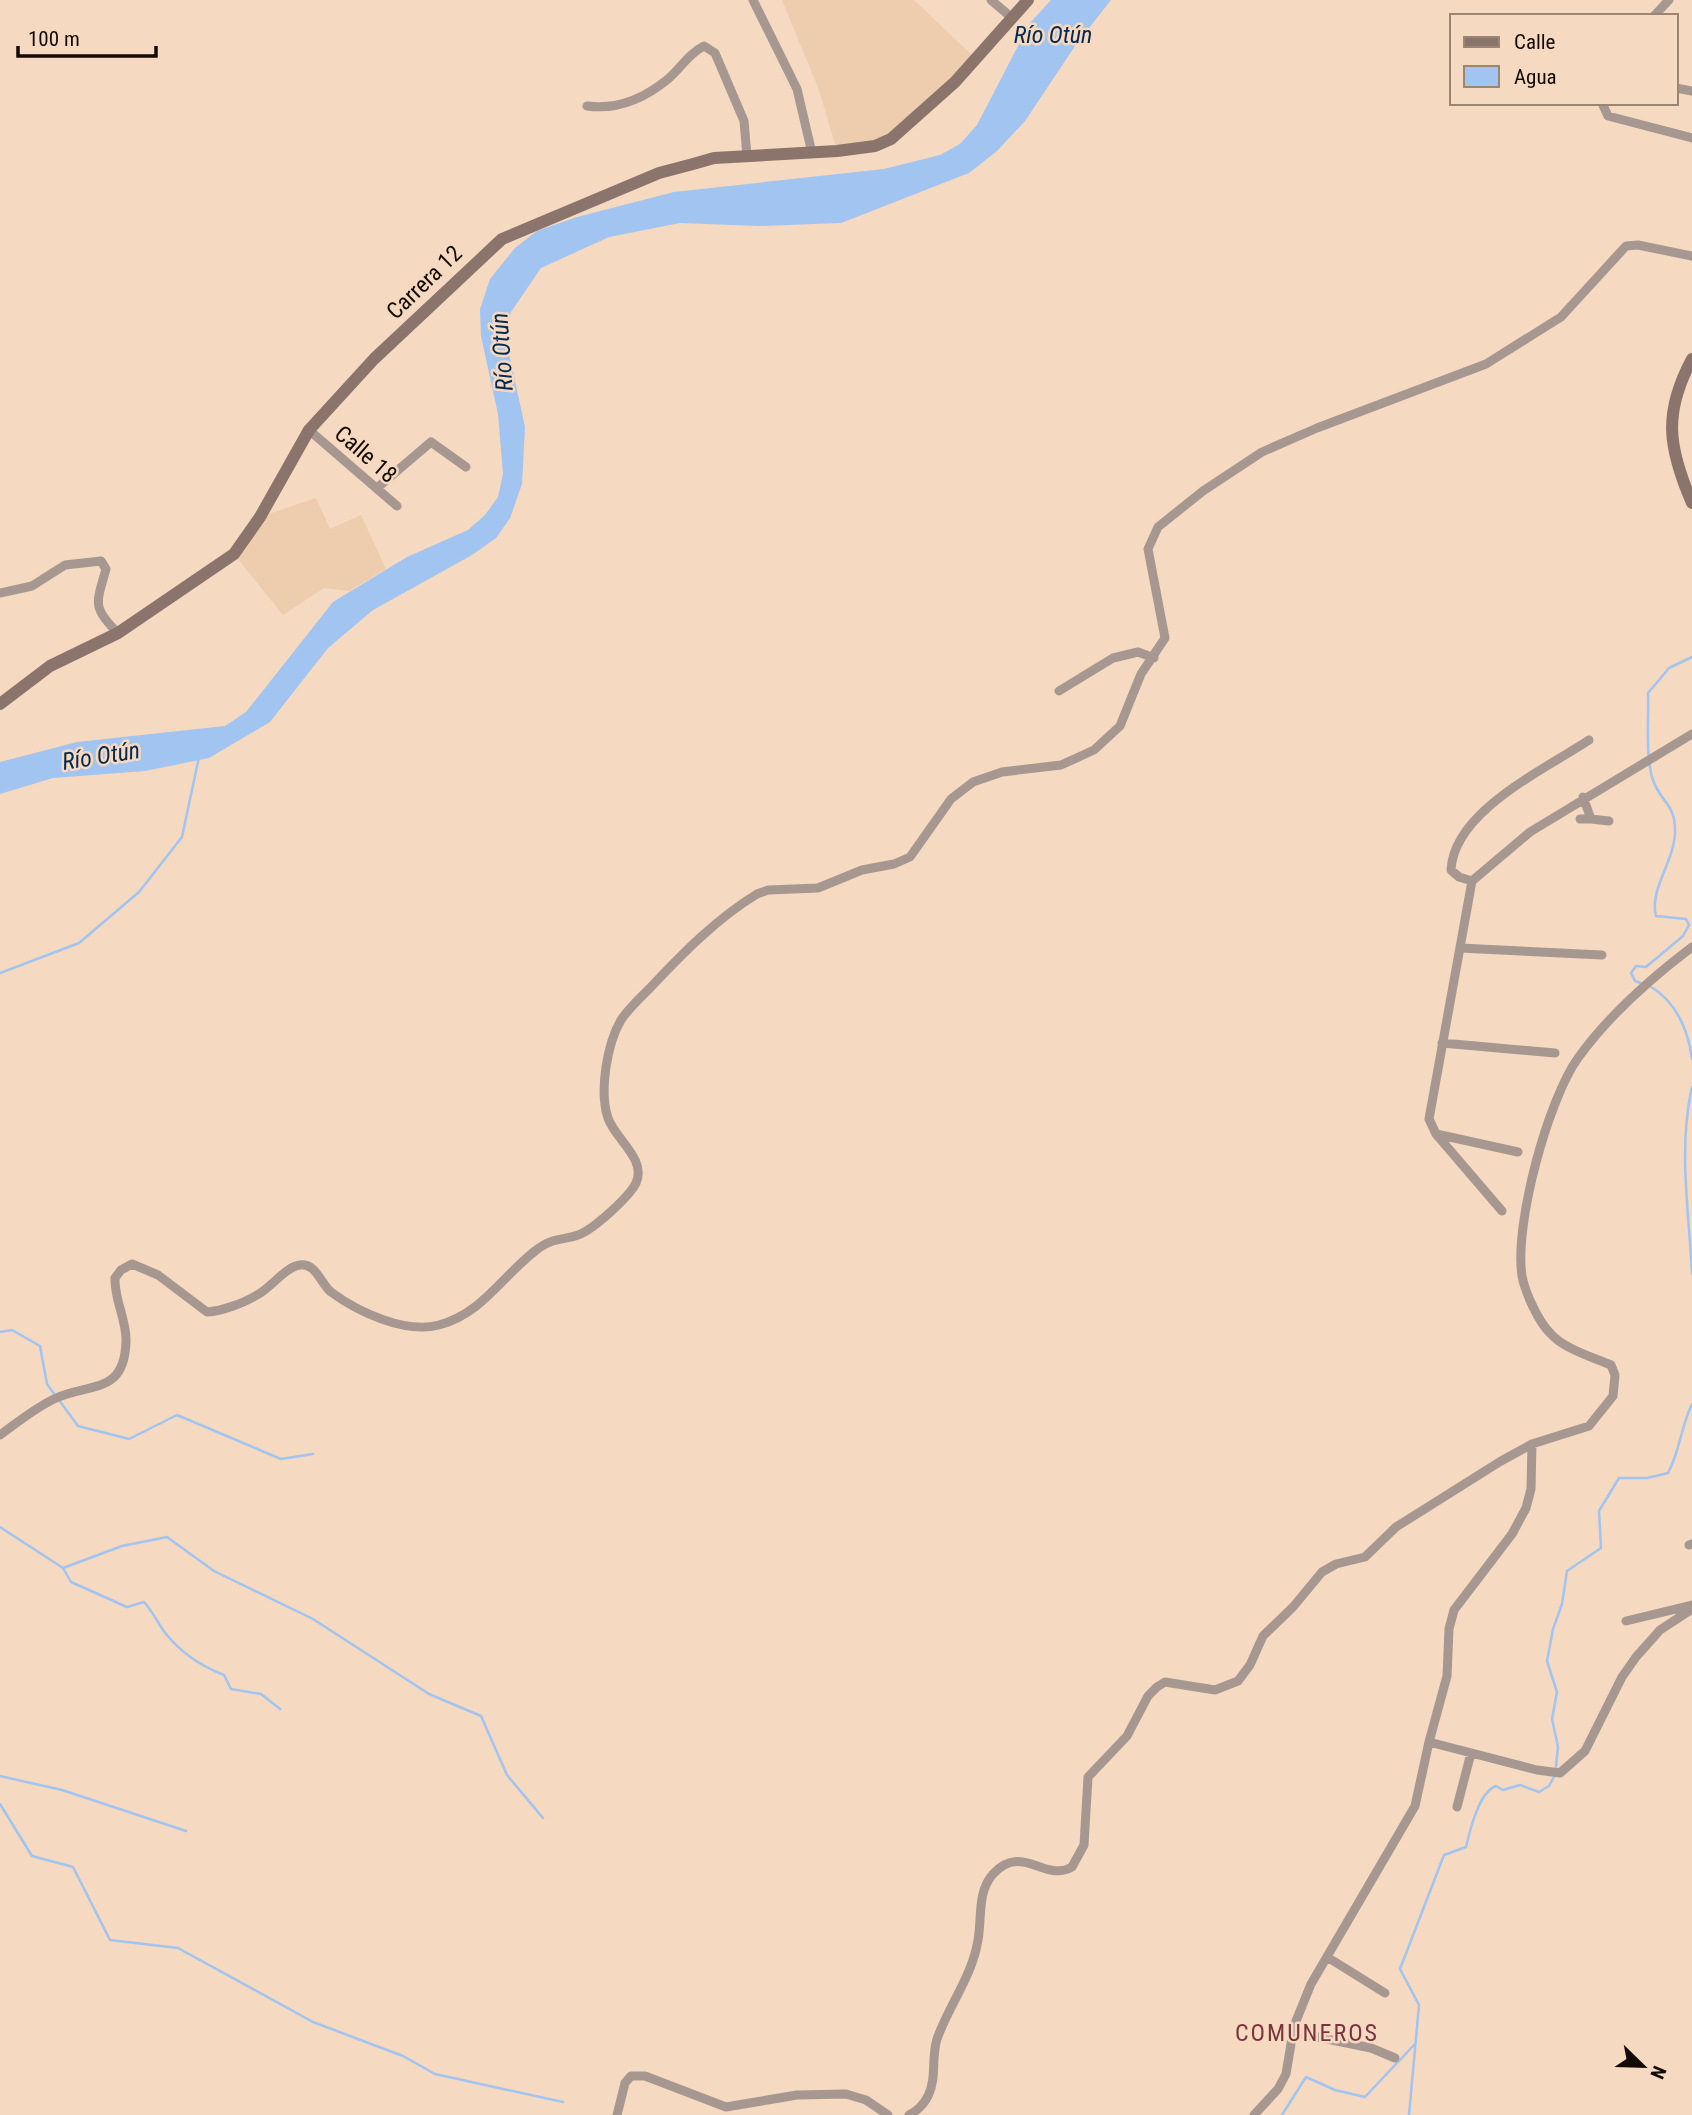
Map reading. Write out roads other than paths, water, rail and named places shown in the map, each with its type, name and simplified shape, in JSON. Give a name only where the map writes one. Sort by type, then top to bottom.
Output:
[{"type":"street","points":[[753,0],[797,89],[812,153]]},
{"type":"street","points":[[991,0],[1011,17]]},
{"type":"street","name":"Carrera 12","points":[[0,705],[50,666],[118,633],[234,554],[260,517],[309,430],[373,359],[502,239],[659,173],[714,158],[812,153],[875,146],[891,139],[927,110],[1028,0]]},
{"type":"street","points":[[1656,14],[1669,0]]},
{"type":"street","points":[[587,106],[608,109],[639,97],[668,78],[692,52],[704,46],[715,53],[744,121],[747,156]]},
{"type":"street","points":[[1603,105],[1608,116],[1692,138]]},
{"type":"street","points":[[0,1435],[52,1400],[100,1387],[114,1379],[120,1368],[126,1342],[115,1278],[132,1264],[158,1275],[207,1312],[257,1295],[293,1268],[306,1266],[313,1269],[328,1289],[353,1306],[410,1327],[439,1325],[477,1306],[540,1247],[559,1237],[575,1237],[593,1229],[636,1183],[639,1169],[636,1158],[623,1145],[607,1116],[605,1100],[610,1052],[621,1021],[684,951],[757,894],[768,890],[818,888],[862,870],[894,864],[910,857],[951,799],[973,782],[1002,772],[1060,765],[1094,750],[1120,726],[1141,674],[1165,638],[1149,542],[1158,527],[1193,498],[1262,452],[1317,428],[1486,364],[1561,317],[1626,246],[1638,245],[1692,256]]},
{"type":"street","points":[[1692,359],[1671,407],[1670,430],[1680,475],[1692,503]]},
{"type":"street","name":"Calle 18","points":[[309,430],[397,506]]},
{"type":"street","points":[[377,488],[431,442],[466,467]]},
{"type":"street","points":[[0,593],[32,586],[65,565],[101,561],[106,569],[97,605],[103,618],[118,633]]},
{"type":"street","points":[[1059,691],[1113,658],[1138,652],[1154,658]]},
{"type":"street","points":[[1502,1212],[1436,1134],[1429,1119],[1472,881],[1530,832],[1583,797],[1692,734]]},
{"type":"street","points":[[1472,881],[1459,877],[1451,870],[1457,840],[1477,816],[1589,740]]},
{"type":"street","points":[[1583,797],[1591,819]]},
{"type":"street","points":[[1580,819],[1609,821]]},
{"type":"street","points":[[909,2115],[921,2106],[933,2082],[938,2038],[966,1982],[978,1941],[984,1889],[993,1874],[1009,1863],[1031,1862],[1055,1872],[1072,1867],[1084,1844],[1088,1777],[1127,1736],[1148,1696],[1165,1682],[1215,1690],[1238,1681],[1250,1665],[1263,1636],[1293,1607],[1322,1572],[1336,1564],[1365,1557],[1396,1527],[1532,1444],[1589,1426],[1613,1396],[1616,1385],[1611,1365],[1549,1333],[1522,1276],[1523,1223],[1552,1108],[1579,1057],[1634,994],[1692,947]]},
{"type":"street","points":[[1460,948],[1602,955]]},
{"type":"street","points":[[1442,1043],[1555,1052]]},
{"type":"street","points":[[1436,1134],[1518,1152]]},
{"type":"street","points":[[1254,2115],[1278,2089],[1286,2074],[1293,2032],[1311,1984],[1415,1806],[1447,1676],[1448,1629],[1454,1610],[1512,1534],[1526,1508],[1531,1489],[1532,1444]]},
{"type":"street","points":[[1429,1742],[1557,1773],[1586,1751],[1622,1677],[1636,1657],[1660,1630],[1692,1607]]},
{"type":"street","points":[[1626,1621],[1692,1607]]},
{"type":"street","points":[[1457,1807],[1471,1753]]},
{"type":"street","points":[[1327,1956],[1385,1993]]},
{"type":"street","points":[[1293,2032],[1371,2048],[1395,2057]]},
{"type":"street","points":[[617,2115],[625,2083],[631,2076],[645,2076],[726,2108],[797,2095],[846,2094],[866,2100],[888,2115]]},
{"type":"water","name":"Río Otún","points":[[1051,0],[1111,0],[1075,46],[1025,121],[997,151],[969,173],[841,223],[759,226],[680,223],[609,237],[541,268],[511,312],[505,335],[525,427],[522,484],[510,518],[496,538],[472,555],[373,610],[328,648],[270,722],[209,758],[145,771],[53,778],[0,794],[0,762],[77,742],[225,726],[246,712],[333,602],[407,557],[468,530],[485,515],[498,497],[503,474],[498,414],[481,336],[480,309],[490,279],[515,248],[537,231],[577,217],[674,192],[884,169],[940,155],[960,144],[977,125],[1030,23]]},
{"type":"waterway","points":[[1643,984],[1635,981],[1631,973],[1636,966],[1646,967],[1683,936],[1689,925],[1686,919],[1656,916],[1656,896],[1674,844],[1675,823],[1670,809],[1656,787],[1651,771],[1648,749],[1648,693],[1669,668],[1692,657]]},
{"type":"waterway","points":[[0,973],[79,943],[139,892],[182,837],[199,757]]},
{"type":"waterway","points":[[1650,986],[1674,1008],[1684,1027],[1692,1059]]},
{"type":"waterway","points":[[1692,1087],[1685,1157],[1692,1274]]},
{"type":"waterway","points":[[0,1332],[12,1330],[40,1346],[47,1384],[55,1395]]},
{"type":"waterway","points":[[59,1400],[78,1426],[129,1439],[177,1415],[281,1459],[313,1454]]},
{"type":"waterway","points":[[1409,2115],[1419,2005],[1400,1969],[1444,1855],[1466,1847],[1480,1803],[1496,1786],[1503,1790],[1520,1785],[1539,1792],[1549,1786],[1555,1775],[1558,1747],[1552,1719],[1557,1692],[1547,1661],[1553,1629],[1562,1604],[1567,1571],[1601,1548],[1599,1511],[1619,1478],[1647,1478],[1668,1473],[1692,1404]]},
{"type":"waterway","points":[[0,1527],[63,1568],[122,1546],[167,1537],[214,1571],[313,1619],[429,1694],[481,1716],[507,1775],[543,1818]]},
{"type":"waterway","points":[[63,1568],[71,1582],[127,1607],[144,1602],[166,1634],[185,1653],[224,1675],[231,1689],[261,1694],[280,1709]]},
{"type":"waterway","points":[[0,1776],[62,1790],[186,1831]]},
{"type":"waterway","points":[[0,1804],[32,1856],[73,1867],[110,1940],[178,1948],[313,2022],[403,2056],[435,2074],[563,2102]]},
{"type":"waterway","points":[[1282,2115],[1306,2077],[1335,2090],[1365,2097],[1414,2045]]},
{"type":"district","name":"COMUNEROS","points":[[1307,2033]]}]
